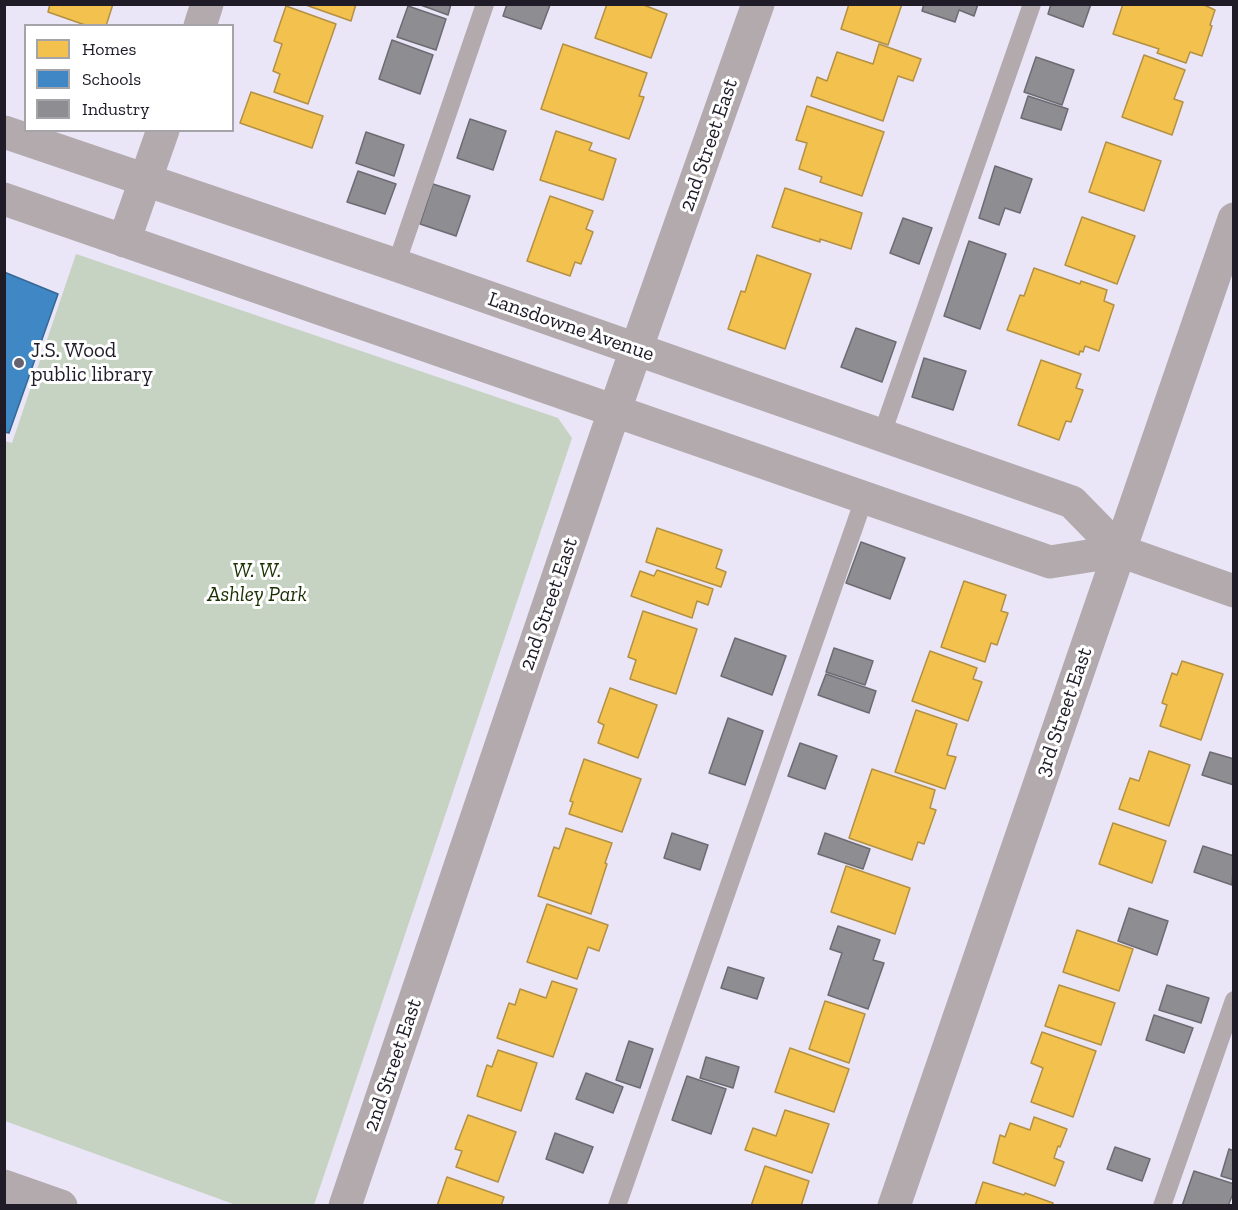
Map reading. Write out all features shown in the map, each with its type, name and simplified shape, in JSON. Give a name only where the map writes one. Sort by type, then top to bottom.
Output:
[{"type":"street","points":[[201,24],[207,4]]},
{"type":"street","name":"2nd Street East","points":[[345,1206],[615,411],[758,4]]},
{"type":"street","name":"Lansdowne Avenue","points":[[4,132],[396,265],[1072,502],[1119,551],[1233,591]]},
{"type":"street","points":[[124,241],[162,132]]},
{"type":"street","name":"Lansdowne Avenue","points":[[4,200],[865,496],[1050,562],[1119,551]]},
{"type":"street","name":"3rd Street East","points":[[894,1206],[1233,219]]},
{"type":"street","points":[[4,1186],[61,1206]]},
{"type":"lane","points":[[396,265],[485,4]]},
{"type":"lane","points":[[882,434],[1032,4]]},
{"type":"lane","points":[[617,1206],[865,496]]},
{"type":"lane","points":[[1162,1206],[1233,1000]]},
{"type":"green space","name":"W. W. Ashley Park","points":[[76,254],[558,418],[572,438],[314,1205],[236,1205],[5,1121],[5,441],[12,443]]},
{"type":"building: Homes","points":[[50,4],[113,4],[107,24],[82,24],[48,12]]},
{"type":"building: Homes","points":[[303,4],[356,4],[351,21]]},
{"type":"building: Homes","points":[[607,4],[641,4],[667,14],[651,58],[595,38]]},
{"type":"building: Homes","points":[[849,4],[902,4],[888,45],[841,29]]},
{"type":"building: Homes","points":[[1123,4],[1202,4],[1215,10],[1202,56],[1190,52],[1186,63],[1157,53],[1159,49],[1113,34]]},
{"type":"building: Homes","points":[[286,6],[336,24],[308,104],[274,92],[280,74],[273,71],[282,44],[274,41]]},
{"type":"building: Homes","points":[[563,44],[647,73],[639,96],[644,97],[629,139],[541,109]]},
{"type":"building: Homes","points":[[879,44],[921,59],[913,81],[898,76],[883,121],[811,96],[817,77],[827,81],[837,52],[873,64]]},
{"type":"building: Homes","points":[[1144,55],[1185,70],[1174,99],[1183,102],[1172,135],[1122,117]]},
{"type":"building: Homes","points":[[251,92],[323,116],[312,148],[240,123]]},
{"type":"building: Homes","points":[[807,106],[884,132],[862,196],[820,182],[822,177],[799,169],[807,143],[796,140]]},
{"type":"building: Homes","points":[[556,131],[592,143],[589,150],[616,159],[603,200],[540,180]]},
{"type":"building: Homes","points":[[1106,142],[1161,161],[1144,211],[1089,192]]},
{"type":"building: Homes","points":[[785,188],[862,213],[851,249],[772,227]]},
{"type":"building: Homes","points":[[550,196],[593,211],[586,229],[593,232],[581,264],[575,262],[570,276],[527,261]]},
{"type":"building: Homes","points":[[1082,217],[1135,236],[1117,284],[1065,265]]},
{"type":"building: Homes","points":[[757,255],[811,274],[785,349],[728,329],[741,291],[745,292]]},
{"type":"building: Homes","points":[[1034,268],[1080,284],[1081,281],[1107,290],[1104,301],[1114,305],[1099,351],[1085,346],[1079,355],[1007,330],[1020,295],[1024,296]]},
{"type":"building: Homes","points":[[1041,360],[1081,374],[1076,388],[1083,390],[1071,422],[1066,421],[1059,440],[1018,425]]},
{"type":"building: Homes","points":[[657,528],[722,550],[716,568],[726,572],[721,587],[646,562]]},
{"type":"building: Homes","points":[[657,570],[713,589],[708,605],[697,601],[692,618],[631,596],[640,571],[654,576]]},
{"type":"building: Homes","points":[[964,581],[1006,595],[1001,611],[1008,613],[997,645],[991,643],[985,662],[941,647]]},
{"type":"building: Homes","points":[[643,611],[697,629],[676,694],[630,679],[636,660],[628,657]]},
{"type":"building: Homes","points":[[930,651],[977,668],[973,679],[982,682],[968,721],[912,701]]},
{"type":"building: Homes","points":[[1182,661],[1223,674],[1201,740],[1160,726],[1167,705],[1162,703],[1172,673],[1177,675]]},
{"type":"building: Homes","points":[[610,688],[657,705],[638,758],[598,743],[604,725],[598,722]]},
{"type":"building: Homes","points":[[916,710],[957,724],[947,755],[956,757],[945,789],[895,772]]},
{"type":"building: Homes","points":[[1149,751],[1190,765],[1169,826],[1119,809],[1130,778],[1139,781]]},
{"type":"building: Homes","points":[[584,759],[641,779],[622,832],[569,814],[573,802],[570,801]]},
{"type":"building: Homes","points":[[872,769],[935,790],[930,808],[936,810],[924,844],[918,842],[912,860],[849,838]]},
{"type":"building: Homes","points":[[1113,823],[1166,841],[1152,883],[1099,864]]},
{"type":"building: Homes","points":[[566,828],[612,843],[591,914],[538,896],[554,847],[559,849]]},
{"type":"building: Homes","points":[[846,866],[910,888],[895,934],[831,912]]},
{"type":"building: Homes","points":[[547,904],[608,925],[599,951],[588,947],[577,979],[527,962]]},
{"type":"building: Homes","points":[[1077,930],[1133,949],[1119,991],[1063,972]]},
{"type":"building: Homes","points":[[552,981],[577,989],[553,1057],[497,1038],[509,1003],[515,1005],[520,989],[546,998]]},
{"type":"building: Homes","points":[[1059,985],[1115,1003],[1101,1045],[1045,1026]]},
{"type":"building: Homes","points":[[825,1001],[865,1014],[849,1063],[809,1049]]},
{"type":"building: Homes","points":[[1042,1032],[1096,1051],[1073,1117],[1031,1102],[1043,1068],[1031,1063]]},
{"type":"building: Homes","points":[[790,1048],[849,1069],[834,1112],[775,1092]]},
{"type":"building: Homes","points":[[498,1050],[537,1063],[521,1111],[477,1096],[487,1065],[492,1067]]},
{"type":"building: Homes","points":[[785,1110],[829,1124],[812,1173],[745,1150],[753,1128],[776,1136]]},
{"type":"building: Homes","points":[[468,1115],[516,1132],[498,1182],[456,1167],[462,1151],[455,1149]]},
{"type":"building: Homes","points":[[1034,1117],[1067,1129],[1054,1158],[1064,1162],[1055,1186],[993,1163],[1000,1135],[1005,1137],[1010,1123],[1030,1130]]},
{"type":"building: Homes","points":[[765,1166],[809,1181],[801,1206],[751,1206]]},
{"type":"building: Homes","points":[[447,1177],[504,1197],[501,1206],[437,1206]]},
{"type":"building: Homes","points":[[983,1182],[1053,1203],[1052,1206],[975,1206]]},
{"type":"building: Schools","name":"J.S. Wood public library","points":[[4,272],[58,294],[9,433],[4,432]]},
{"type":"building: Industry","points":[[418,4],[451,4],[448,15]]},
{"type":"building: Industry","points":[[507,4],[550,5],[541,29],[503,16]]},
{"type":"building: Industry","points":[[924,4],[978,4],[974,16],[959,10],[955,22],[922,11]]},
{"type":"building: Industry","points":[[1051,4],[1091,4],[1083,27],[1048,14]]},
{"type":"building: Industry","points":[[408,6],[446,19],[436,50],[397,37]]},
{"type":"building: Industry","points":[[392,40],[433,55],[420,94],[379,79]]},
{"type":"building: Industry","points":[[1036,57],[1074,70],[1062,105],[1024,92]]},
{"type":"building: Industry","points":[[1028,96],[1068,109],[1061,130],[1021,118]]},
{"type":"building: Industry","points":[[470,119],[506,131],[493,170],[457,158]]},
{"type":"building: Industry","points":[[366,132],[404,145],[394,176],[356,163]]},
{"type":"building: Industry","points":[[995,166],[1032,179],[1020,213],[1005,208],[999,225],[979,218]]},
{"type":"building: Industry","points":[[358,171],[396,184],[385,214],[347,202]]},
{"type":"building: Industry","points":[[433,184],[470,196],[456,236],[420,224]]},
{"type":"building: Industry","points":[[903,218],[932,228],[919,264],[890,253]]},
{"type":"building: Industry","points":[[969,241],[1006,254],[980,329],[944,316]]},
{"type":"building: Industry","points":[[856,328],[896,342],[882,382],[841,367]]},
{"type":"building: Industry","points":[[924,358],[966,371],[953,410],[912,397]]},
{"type":"building: Industry","points":[[861,542],[905,558],[890,599],[846,583]]},
{"type":"building: Industry","points":[[735,638],[786,656],[772,695],[721,676]]},
{"type":"building: Industry","points":[[834,648],[873,661],[865,685],[826,672]]},
{"type":"building: Industry","points":[[826,674],[876,691],[869,713],[818,695]]},
{"type":"building: Industry","points":[[728,718],[763,731],[745,785],[709,773]]},
{"type":"building: Industry","points":[[800,743],[837,756],[825,789],[788,776]]},
{"type":"building: Industry","points":[[1210,752],[1234,759],[1234,785],[1202,775]]},
{"type":"building: Industry","points":[[672,833],[708,845],[700,870],[664,858]]},
{"type":"building: Industry","points":[[825,833],[870,849],[863,869],[818,854]]},
{"type":"building: Industry","points":[[1203,846],[1234,856],[1232,885],[1194,872]]},
{"type":"building: Industry","points":[[1129,908],[1168,921],[1157,955],[1118,941]]},
{"type":"building: Industry","points":[[838,926],[880,940],[873,960],[884,963],[868,1009],[828,995],[842,953],[830,949]]},
{"type":"building: Industry","points":[[728,967],[764,978],[757,999],[721,988]]},
{"type":"building: Industry","points":[[1167,985],[1209,998],[1201,1023],[1159,1010]]},
{"type":"building: Industry","points":[[1154,1015],[1193,1028],[1184,1053],[1146,1040]]},
{"type":"building: Industry","points":[[629,1041],[653,1049],[640,1088],[616,1080]]},
{"type":"building: Industry","points":[[706,1057],[739,1067],[733,1088],[700,1078]]},
{"type":"building: Industry","points":[[586,1073],[623,1087],[613,1113],[576,1099]]},
{"type":"building: Industry","points":[[687,1076],[726,1089],[711,1134],[672,1120]]},
{"type":"building: Industry","points":[[555,1133],[593,1147],[583,1173],[546,1159]]},
{"type":"building: Industry","points":[[1115,1147],[1150,1159],[1142,1181],[1107,1169]]},
{"type":"building: Industry","points":[[1229,1149],[1234,1151],[1234,1180],[1221,1176]]},
{"type":"building: Industry","points":[[1194,1171],[1234,1184],[1234,1191],[1228,1206],[1182,1206]]},
{"type":"place","name":"J.S. Wood public library","points":[[19,363]]}]
